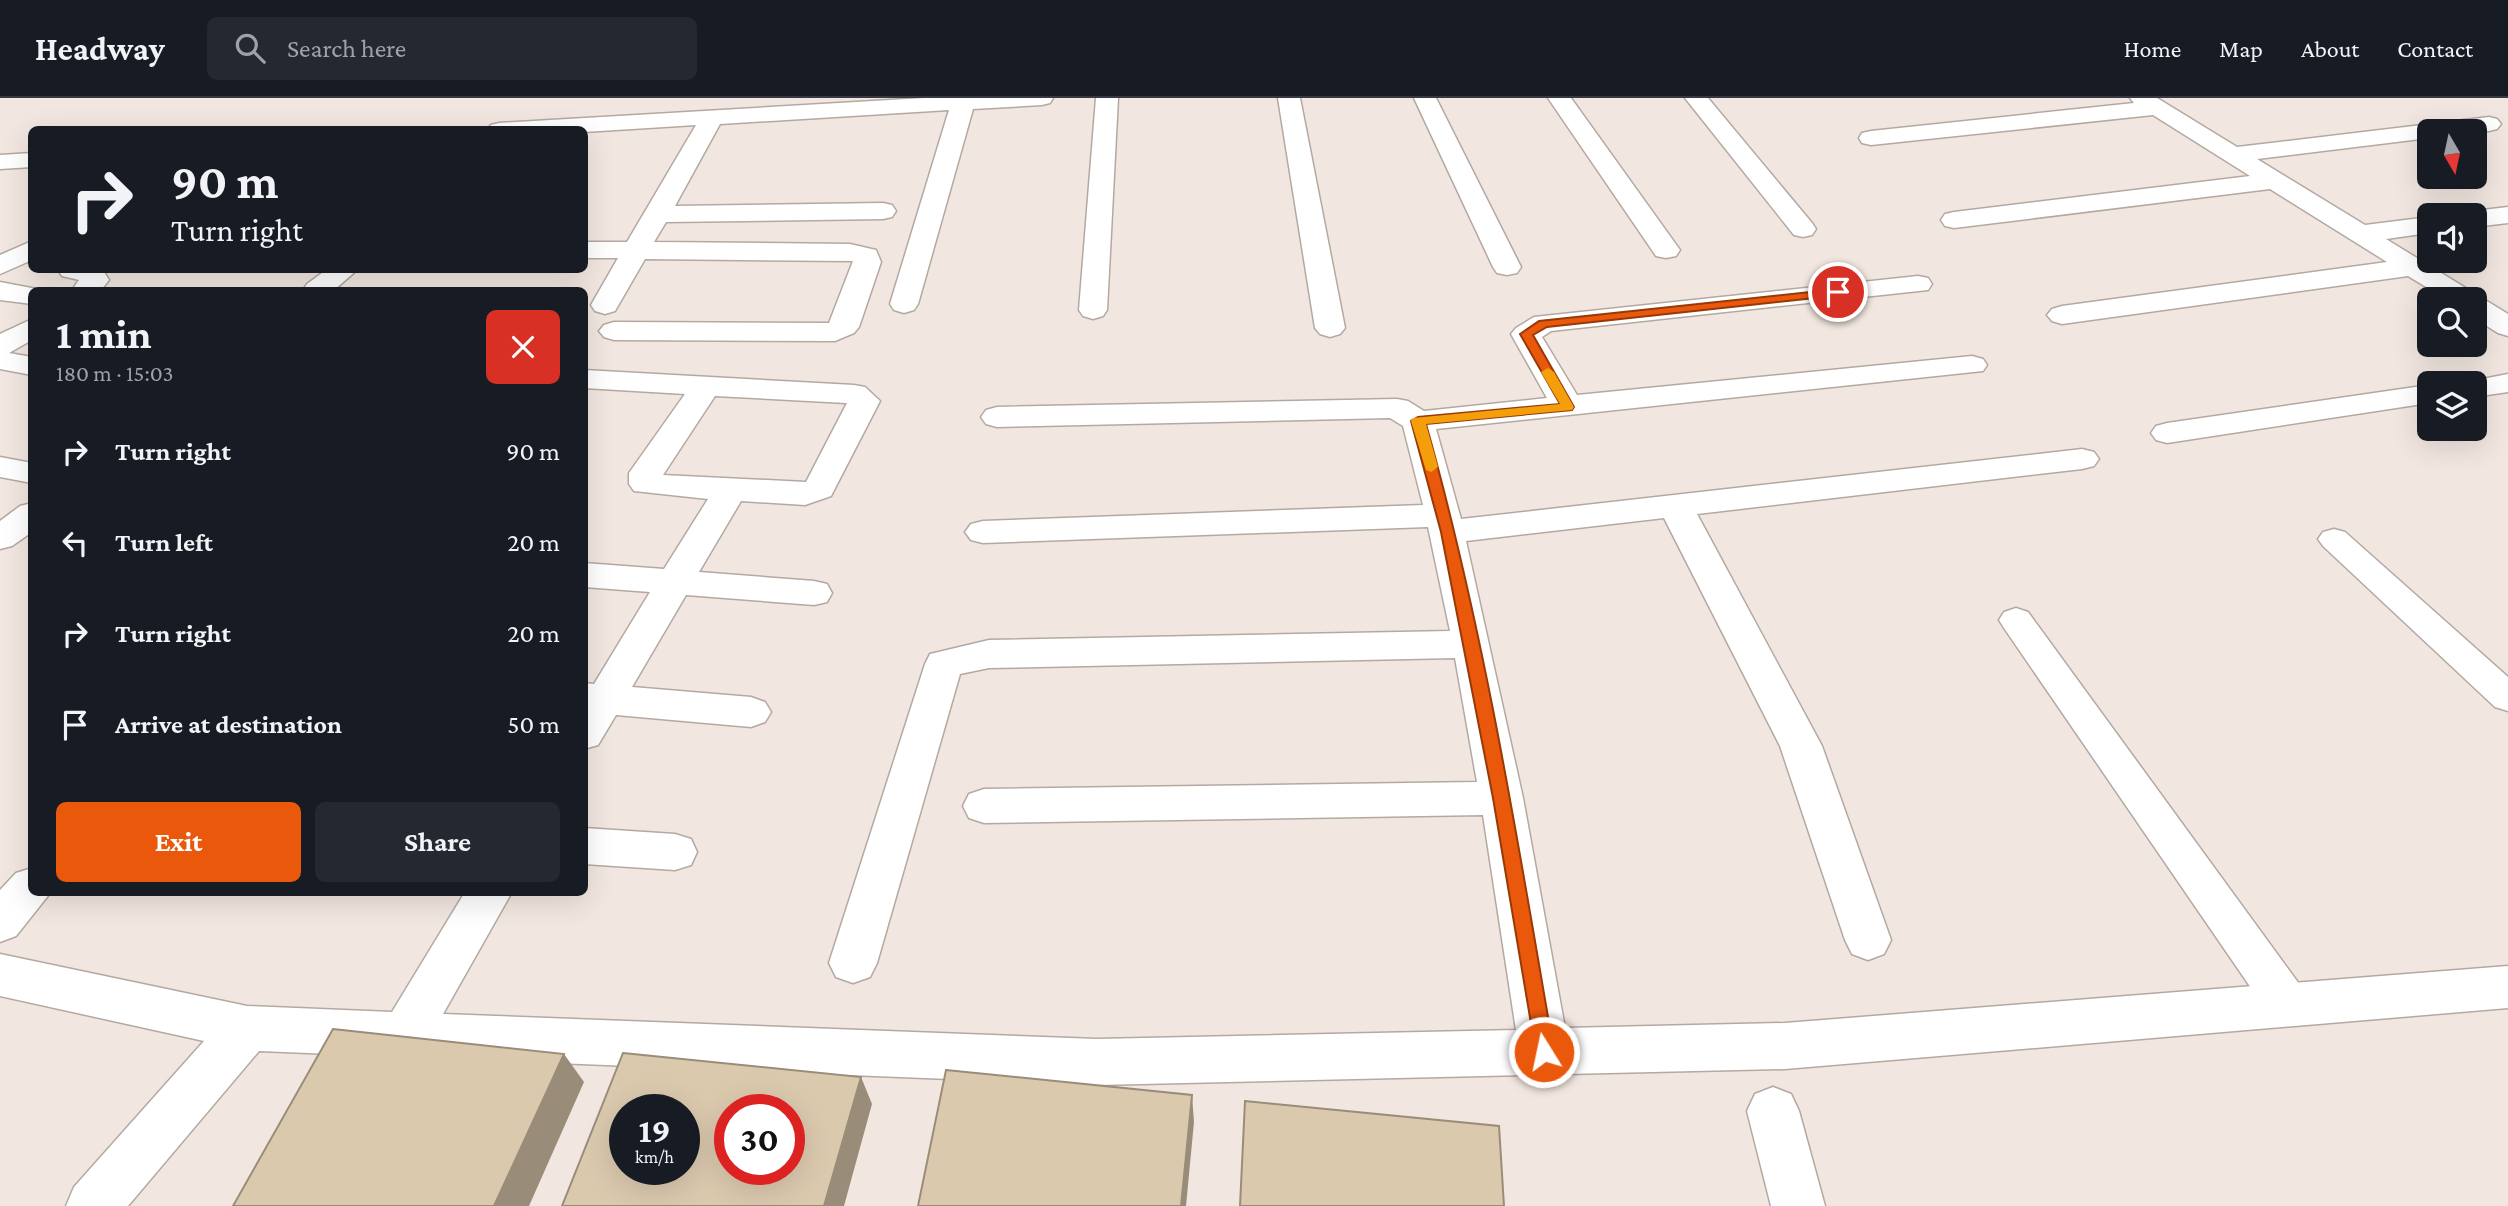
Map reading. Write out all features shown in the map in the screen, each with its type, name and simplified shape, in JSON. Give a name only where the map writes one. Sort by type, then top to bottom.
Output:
[{"type":"street","points":[[557,126],[1042,98]]},
{"type":"street","points":[[1093,310],[1107,98]]},
{"type":"street","points":[[1289,98],[1330,328]]},
{"type":"street","points":[[1425,98],[1507,267]]},
{"type":"street","points":[[1559,98],[1666,250]]},
{"type":"street","points":[[1696,98],[1803,229]]},
{"type":"street","points":[[1871,138],[2149,103],[2447,287]]},
{"type":"street","points":[[904,304],[963,104]]},
{"type":"street","points":[[514,126],[542,106]]},
{"type":"street","points":[[588,250],[636,250],[850,252],[866,256],[867,262],[844,327],[835,332],[609,318],[636,250],[713,116]]},
{"type":"street","points":[[2232,155],[2417,132]]},
{"type":"street","points":[[0,162],[28,160]]},
{"type":"street","points":[[1954,220],[2272,181]]},
{"type":"street","points":[[657,214],[883,211]]},
{"type":"street","points":[[2487,217],[2508,215]]},
{"type":"street","points":[[2360,234],[2417,227]]},
{"type":"street","points":[[16,255],[28,231]]},
{"type":"street","points":[[2062,315],[2413,267]]},
{"type":"street","points":[[83,273],[94,276],[95,280],[89,287]]},
{"type":"street","points":[[321,287],[338,273]]},
{"type":"street","points":[[348,287],[362,273]]},
{"type":"street","points":[[1568,407],[1526,334],[1544,323],[1918,284]]},
{"type":"street","points":[[0,291],[28,295]]},
{"type":"street","points":[[2487,297],[2508,294]]},
{"type":"street","points":[[2487,313],[2508,327]]},
{"type":"street","points":[[0,346],[28,330]]},
{"type":"street","points":[[0,360],[28,365]]},
{"type":"street","points":[[997,417],[1397,408],[1418,421],[1972,365]]},
{"type":"street","points":[[588,379],[854,394],[864,401],[819,489],[805,494],[646,484],[644,479],[705,386]]},
{"type":"street","points":[[2487,385],[2508,383]]},
{"type":"street","points":[[2167,433],[2417,396]]},
{"type":"street","points":[[1418,421],[1446,524],[1502,798],[1544,1052]]},
{"type":"street","points":[[984,532],[1446,524],[1676,507],[2082,459]]},
{"type":"street","points":[[0,467],[28,472]]},
{"type":"street","points":[[588,721],[595,698],[676,582],[730,490]]},
{"type":"street","points":[[1676,507],[1801,746],[1868,940]]},
{"type":"street","points":[[0,538],[28,517]]},
{"type":"street","points":[[588,575],[814,593]]},
{"type":"street","points":[[853,962],[944,664],[989,654],[1470,644]]},
{"type":"street","points":[[595,698],[751,712]]},
{"type":"street","points":[[984,806],[1502,798]]},
{"type":"street","points":[[588,846],[675,852]]},
{"type":"street","points":[[0,922],[28,890]]},
{"type":"street","points":[[405,1034],[488,896]]},
{"type":"street","points":[[0,975],[247,1028],[1097,1062],[1785,1046],[2508,987]]},
{"type":"street","points":[[93,1206],[247,1028]]},
{"type":"street","points":[[1773,1111],[1798,1206]]},
{"type":"lane","points":[[2334,539],[2508,698]]},
{"type":"lane","points":[[2016,620],[2289,1006]]},
{"type":"building","points":[[333,1029],[564,1054],[494,1206],[233,1206]]},
{"type":"building","points":[[623,1053],[861,1077],[824,1206],[562,1206]]},
{"type":"building","points":[[946,1070],[1192,1095],[1181,1206],[918,1206]]},
{"type":"building","points":[[1245,1101],[1499,1126],[1504,1206],[1240,1206]]},
{"type":"slow traffic","points":[[1431,467],[1418,421],[1568,407],[1548,372]]},
{"type":"route","points":[[1544,1052],[1502,798],[1449,532],[1418,421],[1568,407],[1526,334],[1544,323],[1838,292]]}]
